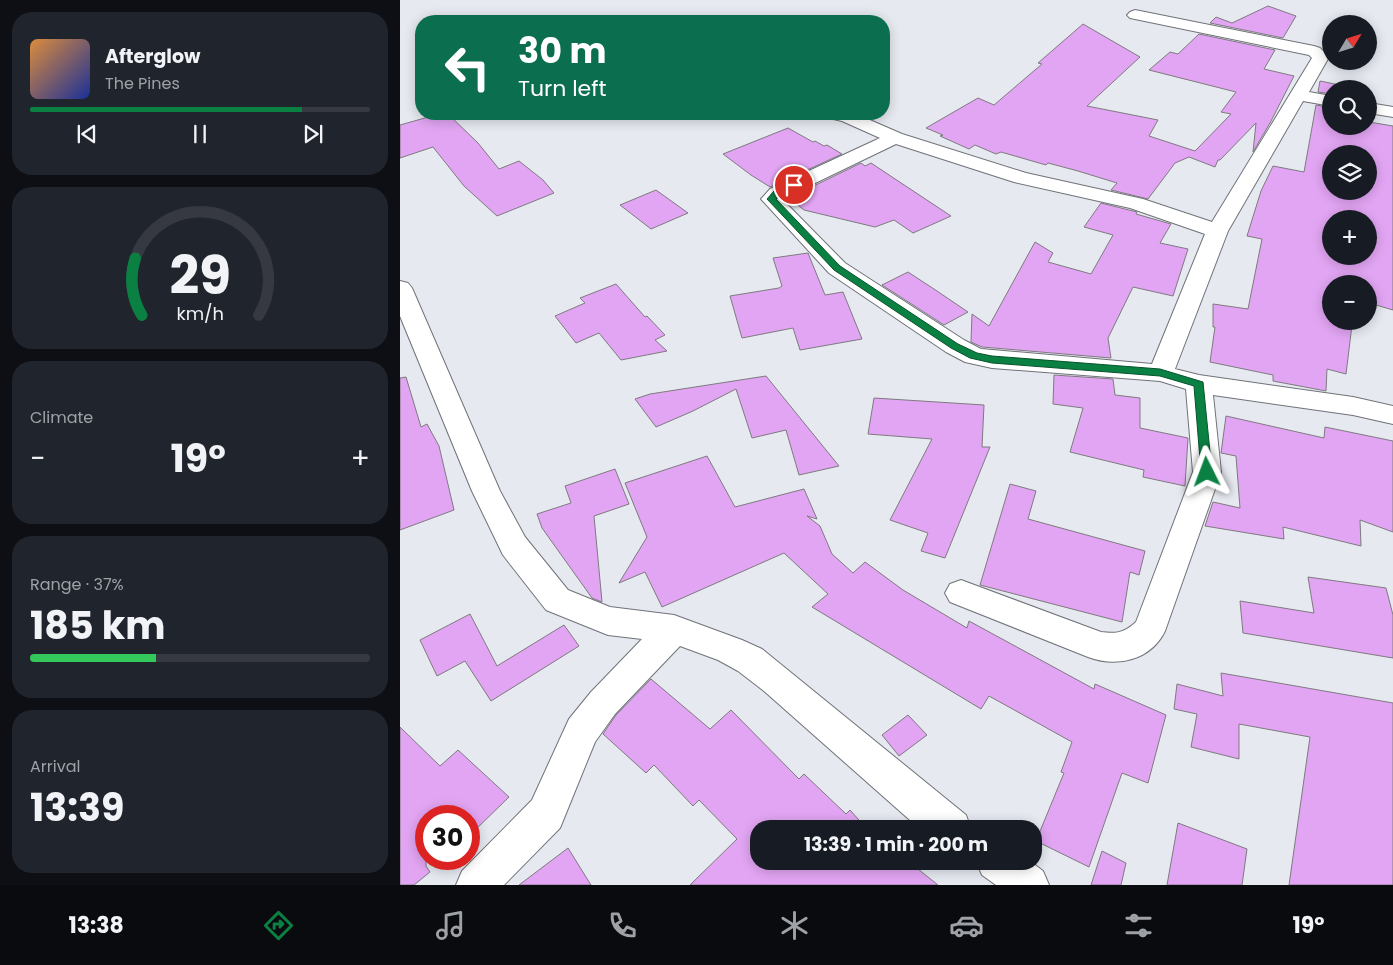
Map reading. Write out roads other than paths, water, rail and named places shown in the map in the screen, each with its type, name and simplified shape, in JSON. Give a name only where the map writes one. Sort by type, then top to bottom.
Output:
[{"type":"street","points":[[1135,15],[1314,51],[1321,57],[1217,231],[1160,373]]},
{"type":"street","points":[[1298,95],[1322,99]]},
{"type":"street","points":[[1377,109],[1393,112]]},
{"type":"street","points":[[855,120],[895,138],[1021,178],[1136,203],[1217,231]]},
{"type":"street","points":[[895,138],[777,193],[771,199],[837,268],[955,346],[974,356],[992,360],[1160,373],[1199,384],[1353,406],[1393,415]]},
{"type":"street","points":[[400,288],[490,498],[514,546],[557,600],[608,621],[674,629],[730,650],[750,660],[940,820]]},
{"type":"street","points":[[961,593],[1100,647],[1121,649],[1138,643],[1149,631],[1207,472],[1199,384]]},
{"type":"street","points":[[476,885],[546,814],[582,731],[603,703],[674,629]]},
{"type":"street","points":[[1008,870],[1029,885]]}]
